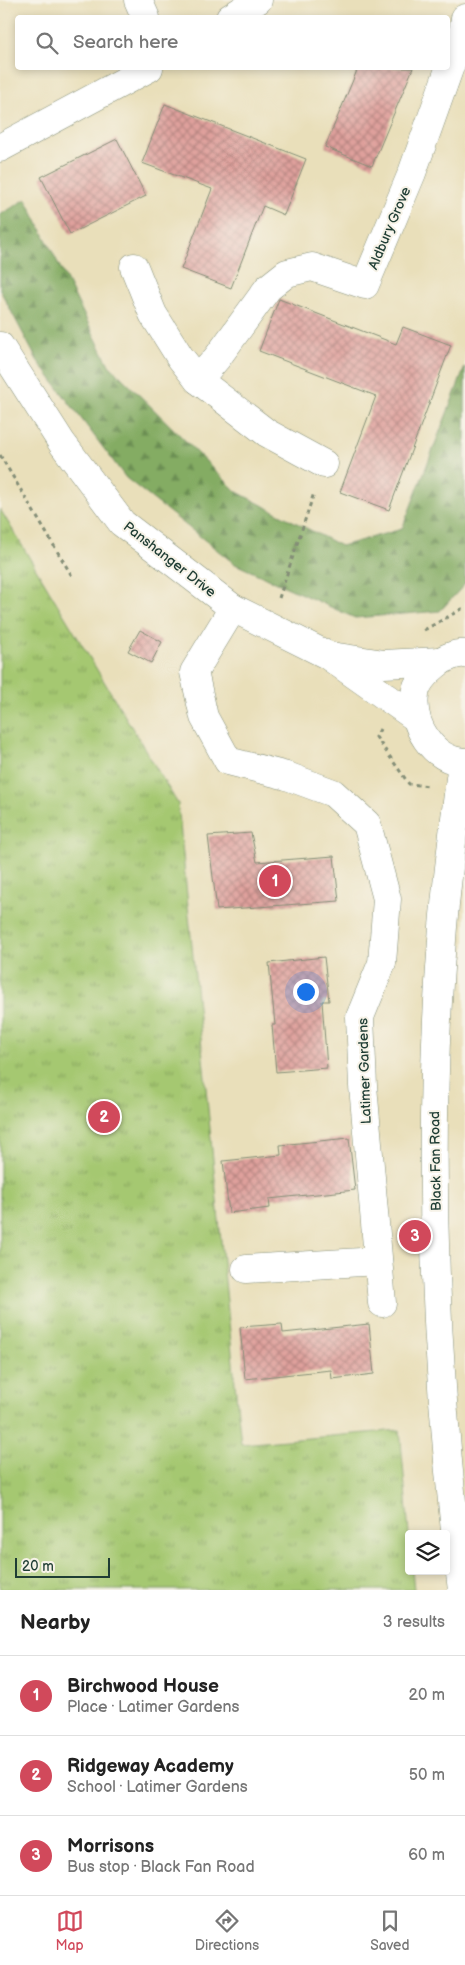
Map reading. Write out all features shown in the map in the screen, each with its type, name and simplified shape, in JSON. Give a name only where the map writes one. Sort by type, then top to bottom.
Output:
[{"type":"street","points":[[138,0],[145,15]]},
{"type":"street","points":[[235,15],[258,0]]},
{"type":"street","points":[[462,0],[465,11]]},
{"type":"street","name":"Aldbury Grove","points":[[450,66],[463,30],[465,18]]},
{"type":"street","points":[[0,148],[145,70]]},
{"type":"street","name":"Aldbury Grove","points":[[198,380],[217,358],[268,288],[287,273],[312,267],[365,285],[412,173],[449,70]]},
{"type":"street","points":[[134,267],[153,314],[180,357],[198,380],[268,433],[324,464]]},
{"type":"street","name":"Panshanger Drive","points":[[0,346],[62,443],[122,523],[233,608],[327,655],[416,718]]},
{"type":"street","name":"Latimer Gardens","points":[[233,608],[194,672],[204,717],[228,761],[287,776],[333,793],[367,824],[387,899],[382,963],[360,1017],[363,1086],[382,1303]]},
{"type":"street","name":"Panshanger Drive","points":[[327,655],[384,664],[453,658]]},
{"type":"street","points":[[453,658],[423,676],[414,694],[416,718],[425,738],[442,754],[464,762]]},
{"type":"street","name":"Black Fan Road","points":[[462,1590],[461,1552],[442,1395],[435,1263],[433,1118],[442,940],[464,762]]},
{"type":"street","points":[[246,1269],[378,1261]]},
{"type":"path","points":[[0,455],[72,576]]},
{"type":"path","points":[[270,628],[324,464]]},
{"type":"green space","points":[[26,199],[109,365],[237,492],[341,546],[402,529],[465,367],[465,584],[440,611],[355,618],[235,564],[126,478],[37,360],[0,290],[0,215]]},
{"type":"green space","points":[[0,509],[178,804],[241,1444],[400,1430],[409,1530],[405,1530],[405,1575],[412,1575],[414,1590],[0,1590]]},
{"type":"building","points":[[357,70],[412,70],[372,166],[325,147]]},
{"type":"building","points":[[165,104],[306,159],[284,215],[263,206],[231,288],[181,269],[212,189],[142,163]]},
{"type":"building","points":[[117,139],[146,196],[70,234],[41,177]]},
{"type":"building","points":[[279,299],[396,344],[403,327],[451,345],[389,510],[340,492],[376,396],[259,351]]},
{"type":"building","points":[[140,630],[162,642],[151,663],[128,651]]},
{"type":"building","points":[[251,833],[257,862],[334,856],[339,901],[217,910],[208,836]]},
{"type":"building","points":[[324,957],[329,1001],[322,1001],[327,1068],[276,1072],[272,1025],[275,1025],[269,963]]},
{"type":"building","points":[[349,1138],[355,1190],[269,1199],[270,1208],[229,1213],[223,1161],[281,1155],[280,1145]]},
{"type":"building","points":[[282,1324],[283,1333],[369,1324],[374,1374],[332,1379],[331,1370],[245,1379],[240,1327]]},
{"type":"place","name":"Birchwood House","points":[[275,881]]},
{"type":"place","name":"Ridgeway Academy","points":[[104,1117]]},
{"type":"place","name":"Morrisons","points":[[415,1236]]}]
